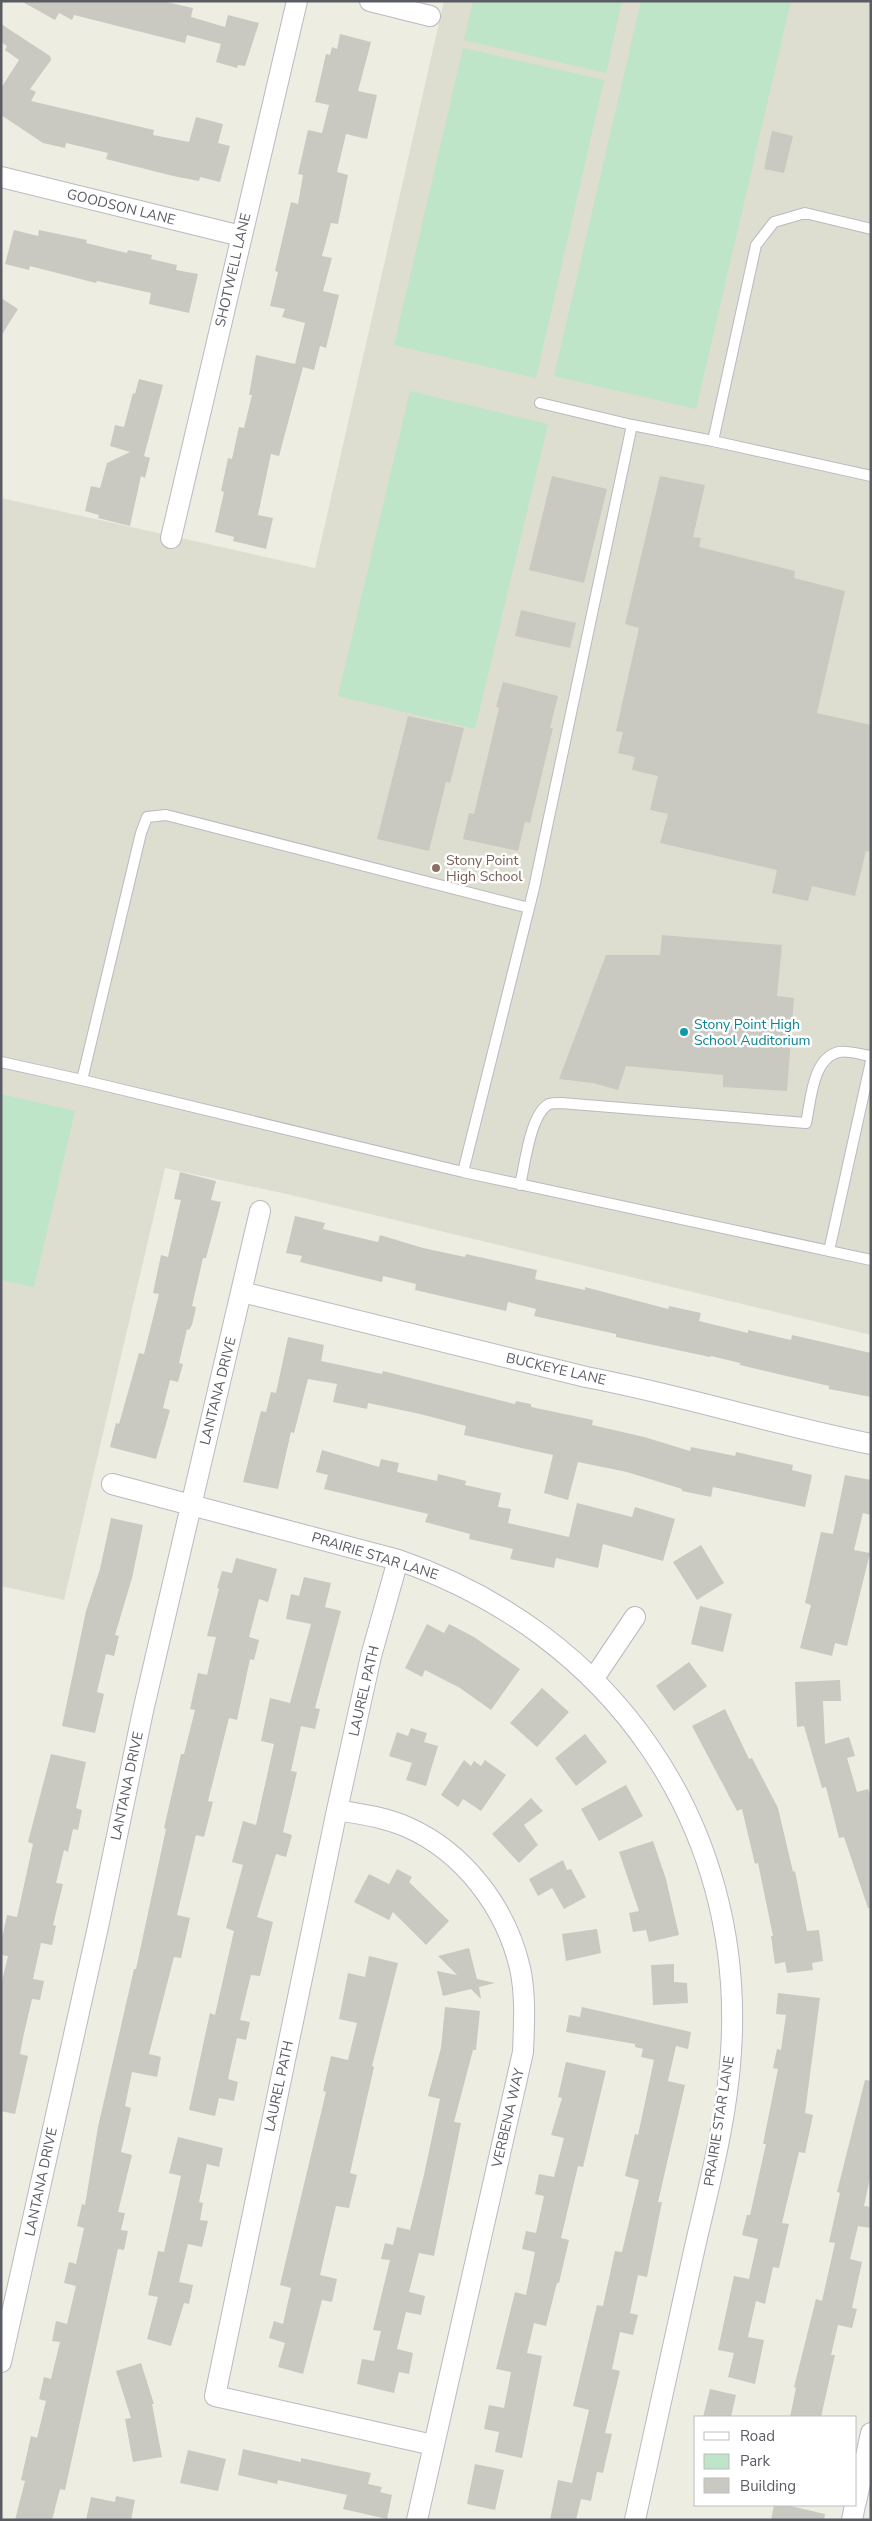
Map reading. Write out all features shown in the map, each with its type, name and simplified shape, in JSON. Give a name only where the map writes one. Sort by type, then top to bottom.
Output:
[{"type":"street","name":"SHOTWELL LANE","points":[[171,538],[297,1]]},
{"type":"street","points":[[370,1],[430,16]]},
{"type":"street","name":"GOODSON LANE","points":[[1,177],[241,236]]},
{"type":"street","name":"LANTANA DRIVE","points":[[1,2362],[98,1927],[142,1711],[260,1211]]},
{"type":"street","name":"BUCKEYE LANE","points":[[242,1292],[586,1377],[639,1387],[811,1432],[871,1444]]},
{"type":"street","name":"PRAIRIE STAR LANE","points":[[112,1484],[398,1560],[437,1573],[479,1593],[511,1612],[557,1646],[594,1678],[618,1704],[648,1743],[673,1785],[694,1829],[711,1875],[723,1922],[730,1970],[732,2003],[731,2051],[717,2147],[635,2520]]},
{"type":"street","name":"LAUREL PATH","points":[[398,1560],[371,1656],[336,1810],[214,2396],[432,2445]]},
{"type":"street","points":[[594,1678],[635,1617]]},
{"type":"street","name":"VERBENA WAY","points":[[336,1810],[377,1817],[406,1826],[433,1840],[456,1859],[476,1881],[500,1916],[512,1941],[522,1981],[523,2052],[432,2445],[417,2520]]},
{"type":"street","points":[[857,2494],[871,2433]]},
{"type":"street","points":[[852,2520],[854,2506]]},
{"type":"lane","points":[[713,440],[756,245],[774,222],[805,213],[871,229]]},
{"type":"lane","points":[[540,403],[632,426],[713,440],[871,476]]},
{"type":"lane","points":[[463,1172],[529,908],[632,426]]},
{"type":"lane","points":[[82,1080],[141,833],[147,817],[166,815],[529,908]]},
{"type":"lane","points":[[520,1185],[534,1125],[540,1112],[549,1104],[806,1123],[819,1069],[826,1057],[841,1051],[871,1056]]},
{"type":"lane","points":[[1,1062],[520,1185],[871,1260]]},
{"type":"lane","points":[[829,1252],[871,1062]]},
{"type":"shaded area","name":"Stony Point High School","points":[[444,1],[871,1],[871,1335],[287,1194],[165,1168],[64,1600],[1,1586],[1,498],[315,568]]},
{"type":"green space","points":[[473,1],[622,1],[606,73],[464,40]]},
{"type":"green space","points":[[641,1],[791,1],[696,409],[554,376]]},
{"type":"green space","points":[[463,48],[604,80],[536,378],[394,345]]},
{"type":"green space","points":[[410,391],[548,424],[475,729],[338,696]]},
{"type":"green space","points":[[1,1094],[75,1111],[34,1287],[1,1280]]},
{"type":"building","points":[[21,1],[162,1],[193,8],[191,17],[225,27],[228,15],[259,23],[245,66],[238,65],[237,68],[216,62],[221,44],[187,35],[185,43],[74,15],[72,20],[59,13],[55,20]]},
{"type":"building","points":[[1,24],[50,56],[51,60],[30,89],[36,92],[31,101],[154,130],[153,135],[189,142],[196,117],[223,124],[218,143],[230,146],[220,182],[200,177],[199,181],[173,176],[106,159],[108,153],[66,143],[65,148],[43,143],[1,115],[1,88],[19,60],[5,50],[7,46],[1,42]]},
{"type":"building","points":[[340,34],[371,42],[358,91],[377,95],[367,139],[346,134],[337,172],[348,175],[338,224],[331,223],[322,256],[332,258],[323,291],[339,295],[326,348],[320,346],[314,370],[303,367],[279,456],[271,454],[258,515],[273,518],[266,549],[233,541],[234,537],[215,532],[224,492],[221,491],[228,458],[232,459],[239,427],[244,428],[252,395],[249,395],[256,355],[295,364],[305,323],[282,317],[285,309],[270,306],[278,272],[275,271],[291,202],[298,204],[303,175],[298,174],[308,130],[322,133],[329,105],[315,102],[326,54],[330,55],[332,47],[337,49]]},
{"type":"building","points":[[772,131],[793,136],[784,173],[764,169]]},
{"type":"building","points":[[14,230],[38,236],[39,230],[87,240],[86,243],[127,253],[128,250],[152,255],[151,259],[177,265],[176,270],[198,274],[189,313],[149,304],[151,293],[97,281],[96,283],[30,266],[29,270],[5,264]]},
{"type":"building","points":[[1,298],[18,309],[1,336]]},
{"type":"building","points":[[139,379],[163,385],[144,456],[150,458],[145,478],[141,476],[130,526],[98,518],[99,515],[85,511],[91,486],[100,488],[107,463],[130,452],[110,446],[115,425],[124,427],[133,393],[135,394]]},
{"type":"building","points":[[552,476],[607,489],[584,583],[529,570]]},
{"type":"building","points":[[660,476],[705,485],[693,537],[701,538],[699,547],[795,571],[794,578],[845,591],[817,713],[871,725],[871,852],[866,851],[855,896],[812,886],[808,901],[772,893],[777,870],[660,843],[668,814],[650,810],[658,776],[632,770],[635,757],[618,753],[623,732],[616,731],[639,628],[625,624]]},
{"type":"building","points":[[521,610],[576,623],[570,648],[515,636]]},
{"type":"building","points":[[503,682],[558,696],[550,728],[553,728],[530,823],[525,822],[518,851],[463,839],[469,813],[474,814],[499,708],[496,707]]},
{"type":"building","points":[[408,716],[464,728],[450,783],[446,782],[429,851],[377,839]]},
{"type":"building","name":"Stony Point High School Auditorium","points":[[662,935],[782,945],[777,996],[794,998],[787,1091],[723,1087],[723,1075],[626,1066],[618,1090],[593,1083],[559,1079],[606,955],[660,955]]},
{"type":"building","points":[[180,1172],[216,1181],[211,1200],[221,1202],[206,1258],[203,1258],[192,1306],[196,1307],[192,1325],[189,1330],[187,1329],[179,1363],[183,1364],[178,1382],[170,1380],[163,1408],[170,1410],[156,1459],[110,1447],[116,1423],[119,1424],[139,1353],[144,1354],[159,1294],[153,1293],[161,1255],[168,1257],[181,1200],[174,1199]]},
{"type":"building","points":[[295,1216],[325,1223],[323,1229],[378,1242],[380,1235],[423,1248],[465,1257],[466,1254],[537,1270],[535,1279],[585,1290],[585,1287],[668,1309],[669,1306],[701,1313],[699,1321],[748,1333],[748,1330],[791,1340],[792,1335],[871,1353],[871,1397],[829,1389],[829,1386],[740,1365],[740,1363],[711,1356],[616,1337],[616,1334],[534,1316],[536,1309],[508,1302],[506,1311],[415,1290],[416,1284],[400,1280],[383,1276],[382,1282],[300,1262],[302,1256],[286,1253]]},
{"type":"building","points":[[288,1337],[324,1345],[321,1361],[382,1374],[383,1371],[515,1404],[516,1401],[531,1404],[531,1407],[593,1420],[592,1425],[644,1437],[690,1451],[691,1447],[735,1456],[736,1452],[793,1465],[792,1470],[812,1475],[805,1507],[713,1487],[711,1497],[682,1491],[682,1489],[627,1472],[578,1462],[568,1500],[544,1493],[553,1455],[464,1435],[466,1426],[420,1414],[368,1403],[367,1409],[333,1402],[337,1384],[308,1379],[294,1433],[291,1432],[278,1489],[243,1482],[261,1411],[266,1412],[271,1392],[276,1393]]},
{"type":"building","points":[[322,1450],[379,1467],[381,1459],[399,1463],[397,1472],[437,1481],[438,1474],[466,1481],[465,1485],[501,1493],[498,1507],[511,1509],[508,1523],[569,1537],[577,1503],[632,1517],[635,1507],[675,1519],[663,1561],[603,1544],[598,1568],[556,1558],[554,1568],[510,1559],[513,1549],[469,1539],[470,1534],[425,1522],[428,1514],[324,1489],[328,1475],[316,1472]]},
{"type":"building","points":[[845,1475],[871,1480],[871,1515],[863,1513],[854,1550],[870,1553],[847,1646],[835,1643],[832,1656],[800,1648],[811,1605],[805,1603],[821,1532],[833,1534]]},
{"type":"building","points":[[111,1518],[143,1525],[132,1578],[115,1635],[119,1636],[114,1656],[106,1654],[97,1692],[104,1694],[95,1733],[62,1726],[86,1611],[100,1569]]},
{"type":"building","points":[[701,1545],[724,1583],[697,1600],[673,1562]]},
{"type":"building","points":[[236,1558],[277,1569],[268,1602],[259,1599],[249,1637],[259,1640],[254,1660],[250,1659],[237,1720],[229,1718],[208,1801],[213,1802],[204,1837],[196,1835],[177,1915],[190,1918],[181,1958],[174,1957],[149,2054],[161,2057],[157,2077],[132,2072],[125,2106],[131,2108],[121,2152],[132,2155],[118,2212],[125,2213],[121,2230],[128,2231],[124,2250],[118,2249],[65,2490],[60,2489],[52,2520],[15,2520],[25,2481],[21,2480],[31,2436],[37,2438],[46,2401],[39,2399],[44,2377],[51,2379],[60,2342],[52,2341],[56,2321],[67,2324],[76,2286],[64,2283],[69,2262],[76,2264],[84,2228],[77,2226],[82,2204],[85,2205],[98,2127],[134,1969],[136,1969],[166,1829],[164,1828],[181,1754],[184,1754],[195,1710],[190,1709],[198,1673],[207,1675],[216,1637],[207,1636],[219,1589],[217,1588],[222,1571],[232,1573]]},
{"type":"building","points":[[304,1577],[331,1583],[325,1607],[341,1611],[315,1708],[320,1709],[315,1729],[301,1726],[291,1771],[297,1772],[283,1832],[292,1835],[286,1857],[276,1854],[257,1917],[273,1922],[260,1976],[251,1975],[240,2020],[250,2022],[246,2040],[237,2038],[228,2079],[238,2082],[234,2101],[219,2098],[215,2116],[189,2110],[210,2013],[215,2015],[234,1931],[226,1928],[243,1865],[232,1862],[243,1821],[256,1825],[274,1744],[261,1741],[270,1698],[290,1703],[311,1624],[286,1619],[291,1594],[299,1596]]},
{"type":"building","points":[[700,1606],[732,1614],[723,1652],[691,1644]]},
{"type":"building","points":[[427,1624],[444,1633],[449,1624],[474,1637],[520,1669],[491,1710],[460,1688],[425,1670],[422,1677],[405,1668]]},
{"type":"building","points":[[689,1662],[707,1686],[674,1711],[656,1686]]},
{"type":"building","points":[[840,1680],[841,1701],[823,1701],[825,1744],[849,1737],[855,1756],[847,1758],[857,1792],[868,1789],[871,1798],[871,1908],[868,1908],[844,1837],[839,1838],[826,1787],[822,1788],[804,1726],[797,1727],[795,1682]]},
{"type":"building","points":[[542,1688],[569,1712],[537,1747],[510,1723]]},
{"type":"building","points":[[725,1709],[749,1759],[752,1758],[778,1808],[793,1872],[795,1871],[807,1931],[819,1930],[823,1961],[812,1963],[813,1970],[787,1973],[785,1962],[775,1964],[771,1936],[773,1936],[758,1863],[755,1864],[742,1809],[737,1811],[692,1726]]},
{"type":"building","points":[[411,1728],[427,1733],[424,1742],[438,1746],[426,1786],[406,1780],[412,1763],[389,1756],[397,1732],[408,1736]]},
{"type":"building","points":[[585,1734],[607,1762],[576,1786],[555,1758]]},
{"type":"building","points":[[51,1754],[86,1762],[76,1808],[82,1810],[78,1830],[73,1829],[68,1852],[64,1850],[56,1883],[63,1884],[53,1925],[56,1926],[52,1945],[41,1943],[33,1979],[44,1981],[40,2000],[32,1999],[23,2038],[20,2054],[28,2056],[15,2114],[1,2111],[1,1985],[8,1956],[1,1955],[1,1943],[7,1915],[17,1917],[33,1844],[28,1842]]},
{"type":"building","points":[[464,1760],[471,1766],[474,1761],[481,1766],[485,1760],[506,1775],[481,1811],[463,1799],[458,1807],[441,1795]]},
{"type":"building","points":[[626,1785],[643,1816],[599,1841],[581,1809]]},
{"type":"building","points":[[531,1798],[543,1811],[524,1825],[538,1845],[519,1863],[492,1834]]},
{"type":"building","points":[[653,1841],[666,1879],[679,1935],[649,1942],[646,1930],[633,1932],[629,1913],[639,1911],[619,1852]]},
{"type":"building","points":[[563,1860],[567,1870],[571,1869],[586,1897],[564,1909],[552,1888],[538,1896],[529,1879]]},
{"type":"building","points":[[397,1869],[412,1877],[409,1882],[449,1921],[426,1945],[393,1912],[389,1920],[354,1902],[369,1874],[389,1884]]},
{"type":"building","points":[[597,1929],[601,1953],[566,1961],[562,1934]]},
{"type":"building","points":[[469,1948],[477,1979],[495,1983],[479,1987],[481,1999],[471,1989],[443,1996],[437,1971],[457,1975],[438,1956]]},
{"type":"building","points":[[369,1956],[398,1963],[372,2066],[374,2067],[350,2173],[357,2175],[349,2208],[336,2206],[320,2275],[337,2279],[332,2302],[322,2300],[303,2374],[278,2367],[285,2343],[269,2338],[274,2321],[283,2324],[291,2288],[280,2285],[326,2092],[323,2091],[331,2056],[348,2060],[357,2023],[339,2019],[348,1973],[365,1977]]},
{"type":"building","points":[[674,1964],[674,1982],[687,1983],[688,2003],[653,2005],[651,1965]]},
{"type":"building","points":[[778,1993],[820,1998],[805,2113],[813,2115],[805,2153],[799,2152],[782,2223],[789,2224],[779,2268],[773,2267],[765,2304],[756,2301],[748,2337],[764,2340],[755,2384],[728,2377],[734,2353],[718,2350],[734,2276],[749,2279],[758,2239],[742,2235],[747,2215],[750,2215],[766,2144],[763,2144],[778,2069],[773,2068],[777,2049],[781,2050],[786,2015],[776,2014]]},
{"type":"building","points":[[445,2007],[480,2011],[476,2050],[473,2050],[454,2122],[461,2123],[434,2256],[419,2253],[409,2292],[425,2296],[421,2315],[406,2312],[397,2349],[413,2353],[409,2374],[399,2372],[394,2393],[357,2384],[362,2359],[374,2361],[381,2331],[373,2330],[390,2260],[381,2259],[385,2243],[393,2245],[397,2227],[410,2230],[424,2175],[440,2099],[428,2096],[441,2048]]},
{"type":"building","points":[[582,2007],[691,2032],[688,2049],[676,2046],[668,2081],[685,2085],[658,2202],[662,2202],[647,2277],[638,2275],[630,2313],[638,2315],[633,2335],[620,2332],[612,2369],[620,2371],[605,2433],[612,2434],[603,2473],[597,2472],[591,2501],[581,2499],[576,2520],[550,2520],[558,2480],[572,2483],[589,2410],[573,2406],[597,2305],[603,2306],[615,2251],[622,2252],[639,2180],[625,2176],[635,2134],[638,2135],[654,2060],[641,2057],[643,2049],[635,2047],[635,2044],[566,2032],[569,2015],[580,2017]]},
{"type":"building","points":[[566,2062],[606,2071],[583,2167],[578,2166],[561,2238],[569,2240],[559,2283],[557,2283],[546,2326],[534,2323],[527,2353],[542,2356],[522,2458],[495,2452],[499,2432],[484,2429],[489,2405],[504,2408],[511,2372],[496,2369],[515,2292],[526,2295],[535,2252],[522,2249],[526,2231],[536,2233],[544,2196],[535,2194],[539,2174],[554,2177],[564,2138],[551,2135],[562,2098],[558,2097]]},
{"type":"building","points":[[865,2080],[871,2081],[871,2173],[864,2206],[871,2207],[871,2228],[858,2226],[850,2259],[862,2262],[852,2308],[857,2309],[852,2328],[838,2325],[831,2355],[835,2355],[821,2416],[790,2416],[796,2388],[794,2387],[816,2299],[822,2301],[835,2243],[829,2242],[840,2193],[837,2192]]},
{"type":"building","points":[[178,2137],[223,2148],[219,2167],[207,2164],[199,2202],[203,2203],[200,2220],[208,2221],[202,2247],[188,2244],[179,2282],[193,2285],[189,2304],[184,2303],[171,2346],[147,2339],[158,2297],[148,2295],[158,2251],[164,2252],[181,2176],[169,2173]]},
{"type":"building","points":[[141,2363],[154,2404],[152,2404],[162,2457],[133,2462],[125,2419],[131,2418],[116,2371]]},
{"type":"building","points":[[710,2389],[736,2395],[731,2416],[703,2416]]},
{"type":"building","points":[[243,2449],[301,2462],[301,2458],[371,2473],[368,2484],[382,2487],[380,2492],[392,2495],[387,2519],[343,2509],[347,2495],[278,2480],[277,2484],[238,2475]]},
{"type":"building","points":[[188,2450],[226,2459],[218,2491],[180,2483]]},
{"type":"building","points":[[475,2464],[504,2470],[495,2510],[467,2504]]},
{"type":"building","points":[[116,2496],[135,2500],[131,2520],[86,2520],[91,2497],[115,2502]]},
{"type":"building","points":[[774,2506],[790,2506],[825,2514],[824,2520],[771,2520]]},
{"type":"place","name":"Stony Point High School","points":[[436,868]]},
{"type":"place","name":"Stony Point High School Auditorium","points":[[684,1032]]}]
